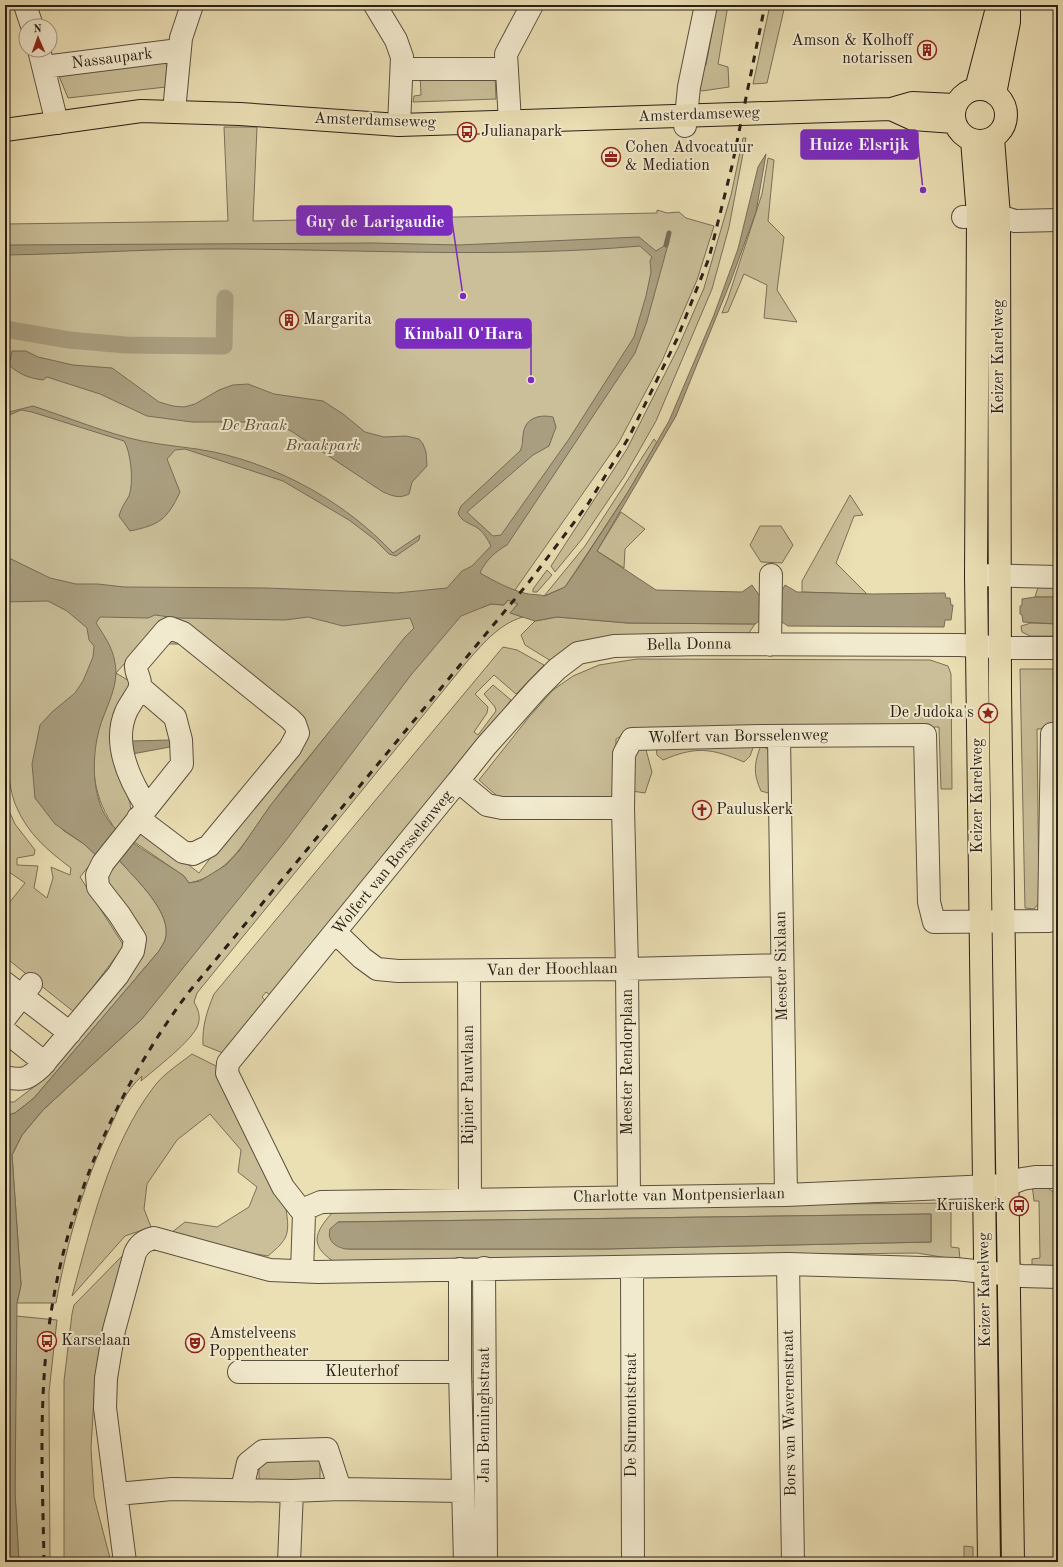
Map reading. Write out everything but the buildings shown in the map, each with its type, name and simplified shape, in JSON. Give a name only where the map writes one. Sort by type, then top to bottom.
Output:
[{"type":"main road","points":[[986,92],[998,5]]},
{"type":"main road","points":[[986,92],[1009,22],[1009,5]]},
{"type":"main road","points":[[986,92],[1004,106],[1005,121],[1001,131],[983,139],[961,134],[955,114],[964,94],[986,92]]},
{"type":"main road","name":"Amsterdamseweg","points":[[5,130],[141,111],[240,114],[399,125],[685,120],[891,109],[913,119],[955,114]]},
{"type":"main road","name":"Keizer Karelweg","points":[[983,139],[980,216],[976,575],[979,921],[989,1562]]},
{"type":"main road","name":"Keizer Karelweg","points":[[980,216],[999,576],[1013,1562]]},
{"type":"street","points":[[26,5],[30,18]]},
{"type":"street","points":[[174,111],[181,38],[192,5]]},
{"type":"street","points":[[375,5],[399,47],[402,69],[399,125]]},
{"type":"street","points":[[510,122],[506,54],[508,46],[532,5]]},
{"type":"street","points":[[685,120],[706,5]]},
{"type":"street","name":"Nassaupark","points":[[42,59],[179,50]]},
{"type":"street","points":[[42,59],[57,123]]},
{"type":"street","points":[[402,69],[507,69]]},
{"type":"street","points":[[980,216],[1015,221],[1058,220]]},
{"type":"street","points":[[976,575],[1058,577]]},
{"type":"street","points":[[770,645],[771,581]]},
{"type":"street","points":[[170,628],[177,630],[183,633],[290,719],[295,724],[298,733],[290,748],[210,846],[193,854],[183,852],[138,818],[134,788],[122,750],[122,731],[125,713],[140,687],[140,680],[135,672],[136,665],[166,630],[170,628]]},
{"type":"street","name":"Bella Donna","points":[[458,781],[486,746],[537,689],[557,669],[578,653],[614,646],[977,645],[1058,648]]},
{"type":"street","points":[[5,1076],[19,1079],[30,1077],[45,1063],[118,975],[133,951],[135,939],[119,914],[98,887],[97,875],[103,863],[182,764],[181,740],[175,717],[140,687]]},
{"type":"street","points":[[979,921],[1049,921],[1052,734],[1058,734]]},
{"type":"street","name":"Wolfert van Borsselenweg","points":[[304,1214],[283,1187],[227,1073],[228,1063],[307,966],[336,933],[356,905],[458,781],[487,805],[502,808],[624,808],[624,754],[632,739],[925,735],[930,909],[934,922],[979,921]]},
{"type":"street","name":"Meester Sixlaan","points":[[778,736],[786,1195]]},
{"type":"street","name":"Meester Rendorplaan","points":[[624,808],[628,969],[629,1197]]},
{"type":"street","name":"Van der Hoochlaan","points":[[336,933],[362,958],[377,969],[398,971],[628,969],[782,965]]},
{"type":"street","name":"Rijnier Pauwlaan","points":[[469,971],[470,1200]]},
{"type":"street","points":[[5,983],[26,990],[70,1033]]},
{"type":"street","points":[[5,1018],[26,990]]},
{"type":"street","points":[[5,1031],[45,1063]]},
{"type":"street","name":"Charlotte van Montpensierlaan","points":[[304,1214],[309,1206],[321,1202],[786,1195],[1007,1185],[1028,1178],[1058,1176]]},
{"type":"street","points":[[302,1271],[304,1214]]},
{"type":"street","points":[[125,1562],[106,1408],[106,1378],[114,1330],[135,1253],[138,1247],[147,1240],[154,1238],[270,1270],[302,1271],[788,1264],[956,1269],[1009,1275],[1058,1277]]},
{"type":"street","name":"Bors van Waverenstraat","points":[[788,1264],[792,1562]]},
{"type":"street","name":"De Surmontstraat","points":[[632,1267],[633,1562]]},
{"type":"street","name":"Jan Benninghstraat","points":[[484,1268],[486,1562]]},
{"type":"street","name":"Jan Benninghstraat","points":[[460,1269],[462,1491],[465,1562]]},
{"type":"street","name":"Kleuterhof","points":[[239,1372],[460,1372]]},
{"type":"street","points":[[242,1489],[248,1463],[263,1451],[327,1449],[340,1489]]},
{"type":"street","points":[[117,1494],[172,1488],[242,1489],[292,1492],[340,1489],[462,1491]]},
{"type":"street","points":[[289,1562],[292,1492]]},
{"type":"green space","points":[[717,5],[728,5],[718,64],[728,67],[729,87],[702,91],[697,86],[702,67],[706,65]]},
{"type":"green space","points":[[770,5],[785,5],[767,83],[753,84]]},
{"type":"green space","points":[[167,57],[166,87],[68,98],[57,71]]},
{"type":"green space","points":[[420,73],[495,73],[496,99],[413,102],[414,96],[421,95]]},
{"type":"green space","name":"Braakpark","points":[[224,127],[257,127],[253,221],[657,213],[657,210],[667,213],[679,212],[686,218],[714,226],[697,280],[662,361],[619,442],[515,590],[483,607],[491,604],[504,605],[508,600],[518,603],[511,613],[523,617],[514,620],[498,630],[465,664],[197,993],[194,1002],[198,1010],[199,1019],[195,1031],[189,1039],[163,1062],[141,1081],[142,1076],[136,1082],[127,1094],[116,1115],[91,1172],[84,1193],[65,1258],[56,1303],[17,1303],[21,1285],[12,1155],[22,1135],[43,1110],[142,1019],[330,731],[292,777],[237,853],[216,872],[203,879],[189,883],[184,876],[130,839],[135,832],[149,834],[199,873],[305,733],[205,645],[143,643],[116,673],[35,798],[64,831],[84,844],[97,856],[80,877],[124,946],[74,1012],[5,957],[5,908],[25,883],[9,872],[5,876],[5,802],[15,824],[35,850],[34,855],[17,858],[17,865],[38,866],[34,888],[47,898],[53,878],[51,867],[70,875],[71,868],[46,848],[26,825],[14,802],[7,769],[5,769],[5,224],[228,221]]},
{"type":"green space","points":[[743,138],[746,138],[729,227],[712,289],[656,421],[624,477],[582,539],[555,572],[551,566],[627,449],[678,348],[704,288],[731,195]]},
{"type":"green space","points":[[768,158],[774,160],[768,221],[784,237],[777,290],[797,322],[764,318],[767,285],[744,274],[728,312],[722,313],[762,194]]},
{"type":"green space","points":[[654,439],[657,443],[628,492],[565,587],[544,596],[585,546]]},
{"type":"green space","points":[[850,495],[863,515],[854,516],[836,563],[867,594],[802,592],[802,581]]},
{"type":"green space","points":[[621,512],[645,529],[625,549],[624,568],[597,551]]},
{"type":"green space","points":[[760,526],[781,526],[793,545],[782,563],[761,562],[750,545]]},
{"type":"green space","points":[[547,570],[552,575],[537,592],[533,592],[533,589]]},
{"type":"green space","points":[[1039,584],[1058,585],[1058,597],[1035,597]]},
{"type":"green space","points":[[557,617],[628,623],[755,624],[746,637],[551,661],[525,645],[521,635],[535,621]]},
{"type":"green space","points":[[1031,623],[1058,624],[1058,636],[1030,636],[1022,632],[1021,626]]},
{"type":"green space","points":[[503,647],[517,650],[544,665],[516,694],[494,675],[475,694],[488,707],[487,713],[474,732],[478,735],[496,711],[495,707],[484,694],[493,685],[511,700],[483,737],[273,997],[266,992],[262,997],[268,1003],[223,1053],[203,1045],[203,1031],[209,1006],[214,994]]},
{"type":"green space","points":[[637,659],[930,660],[948,666],[951,674],[952,789],[941,789],[939,727],[627,733],[616,739],[615,803],[519,805],[497,796],[479,780],[529,717],[553,690],[573,676],[599,665]]},
{"type":"green space","points":[[1020,669],[1058,669],[1058,728],[1037,729],[1039,903],[1034,909],[1025,908]]},
{"type":"green space","points":[[116,673],[131,682],[118,767],[130,803],[131,811],[116,830],[98,794],[95,781],[94,755],[99,728],[111,694]]},
{"type":"green space","points":[[754,745],[750,756],[744,762],[722,754],[704,750],[685,752],[663,760],[657,755],[656,747]]},
{"type":"green space","points":[[761,745],[769,750],[772,794],[761,791],[757,779],[755,768]]},
{"type":"green space","points":[[645,746],[652,772],[645,793],[632,791],[633,753]]},
{"type":"green space","points":[[118,859],[151,896],[158,908],[164,919],[166,930],[165,941],[159,951],[34,1098],[15,1113],[5,1116],[5,1102],[14,1102],[39,1083],[143,957],[143,941],[103,885]]},
{"type":"green space","points":[[192,1054],[218,1067],[286,1209],[288,1225],[284,1241],[268,1256],[171,1233],[185,1222],[217,1227],[249,1207],[257,1187],[238,1172],[241,1150],[210,1114],[177,1140],[147,1184],[144,1209],[151,1227],[125,1236],[72,1296],[94,1215],[124,1135],[157,1083]]},
{"type":"green space","points":[[1032,1184],[1043,1184],[1058,1196],[1058,1268],[1032,1269],[1032,1259],[1040,1258],[1039,1201],[1034,1201]]},
{"type":"green space","points":[[993,1199],[1000,1200],[998,1253],[993,1250]]},
{"type":"green space","points":[[754,1202],[835,1204],[951,1203],[951,1247],[959,1248],[960,1260],[917,1253],[834,1254],[755,1258],[333,1261],[320,1249],[317,1238],[319,1232],[332,1213],[354,1211]],"holes":[[[931,1214],[931,1242],[604,1249],[348,1249],[338,1222]]]},
{"type":"green space","points":[[125,1253],[102,1331],[95,1380],[91,1448],[94,1497],[111,1562],[64,1562],[64,1381],[72,1314],[74,1305]]},
{"type":"green space","points":[[991,1295],[1003,1295],[1007,1562],[995,1562]]},
{"type":"green space","points":[[469,1297],[477,1297],[479,1382],[470,1382]]},
{"type":"green space","points":[[16,1316],[57,1320],[49,1392],[50,1562],[19,1562],[15,1493]]},
{"type":"green space","points":[[320,1458],[320,1482],[259,1480],[259,1460]]},
{"type":"green space","points":[[964,1546],[973,1547],[973,1562],[964,1562]]},
{"type":"shaded area","points":[[766,154],[756,212],[730,283],[676,416],[597,551],[656,590],[742,592],[752,585],[762,599],[777,599],[785,585],[797,592],[873,594],[945,593],[946,598],[950,598],[951,605],[953,605],[951,620],[945,620],[944,627],[788,626],[775,619],[764,619],[755,624],[628,623],[557,617],[535,621],[510,613],[518,604],[508,600],[504,605],[491,604],[461,616],[411,675],[287,839],[142,1019],[43,1110],[22,1135],[12,1155],[21,1285],[17,1303],[15,1493],[19,1562],[5,1562],[5,1116],[15,1113],[34,1098],[159,951],[165,940],[166,930],[164,919],[151,896],[118,859],[97,856],[84,844],[55,824],[35,798],[32,764],[40,725],[52,712],[75,693],[83,681],[93,657],[94,646],[89,640],[87,628],[67,611],[48,601],[5,602],[5,556],[50,578],[76,584],[98,584],[124,587],[266,588],[397,593],[447,588],[462,571],[472,566],[491,546],[481,531],[462,519],[458,513],[461,506],[520,451],[524,430],[529,421],[543,416],[553,417],[556,427],[549,446],[533,455],[467,512],[493,536],[501,535],[569,439],[634,337],[646,296],[651,272],[650,261],[652,257],[640,246],[539,252],[206,249],[5,255],[5,245],[374,243],[459,245],[639,237],[656,251],[664,246],[667,238],[669,241],[647,321],[635,353],[507,545],[491,557],[480,573],[526,594],[545,596],[565,587],[628,492],[669,421],[714,315],[738,249],[758,167]],"holes":[[[155,615],[177,618],[285,620],[308,617],[343,626],[410,618],[414,628],[405,637],[270,806],[239,851],[226,865],[200,881],[189,883],[184,876],[141,849],[125,837],[108,821],[98,797],[94,769],[96,742],[101,723],[112,694],[116,672],[112,652],[107,640],[96,623],[100,617],[148,618]]]},
{"type":"shaded area","points":[[12,351],[26,351],[38,357],[73,365],[112,368],[159,402],[173,406],[184,407],[195,404],[219,390],[233,385],[248,384],[274,394],[323,401],[343,414],[365,432],[384,437],[406,436],[419,439],[426,452],[427,466],[412,482],[409,494],[399,497],[393,496],[383,492],[291,431],[272,422],[192,422],[147,416],[100,394],[47,377],[43,380],[21,374],[9,365]]},
{"type":"shaded area","points":[[33,406],[129,438],[151,443],[214,452],[264,467],[288,477],[334,503],[355,518],[393,553],[420,535],[419,540],[396,556],[389,554],[374,539],[349,520],[283,481],[185,449],[175,450],[167,459],[180,492],[171,509],[161,520],[148,526],[130,531],[119,516],[131,490],[130,460],[124,441],[32,412],[21,410],[5,417],[5,413]]},
{"type":"shaded area","points":[[1035,597],[1058,597],[1058,624],[1023,622],[1022,615],[1020,614],[1022,599]]},
{"type":"shaded area","points":[[170,740],[170,747],[132,754],[131,741]]},
{"type":"shaded area","points":[[931,1214],[931,1242],[604,1249],[346,1249],[335,1245],[331,1240],[329,1233],[330,1229],[338,1222]]},
{"type":"waterway","points":[[666,245],[669,233]]},
{"type":"waterway","points":[[5,329],[69,340],[126,345],[224,346],[225,298]]},
{"type":"railway","points":[[44,1562],[42,1424],[44,1378],[49,1326],[58,1275],[71,1224],[88,1175],[108,1127],[158,1036],[188,993],[529,582],[588,504],[629,437],[677,339],[709,258],[732,166],[765,5]]},
{"type":"place","name":"Amson & Kolhoff notarissen","points":[[927,50]]},
{"type":"place","name":"Julianapark","points":[[467,132]]},
{"type":"place","name":"Cohen Advocatuur & Mediation","points":[[611,157]]},
{"type":"place","name":"Huize Elsrijk","points":[[923,190]]},
{"type":"place","name":"Guy de Larigaudie","points":[[463,296]]},
{"type":"place","name":"Margarita","points":[[289,320]]},
{"type":"place","name":"Kimball O'Hara","points":[[531,380]]},
{"type":"place","name":"De Judoka's","points":[[988,713]]},
{"type":"place","name":"Pauluskerk","points":[[702,810]]},
{"type":"place","name":"Kruiskerk","points":[[1019,1206]]},
{"type":"place","name":"Karselaan","points":[[47,1341]]},
{"type":"place","name":"Amstelveens Poppentheater","points":[[195,1343]]},
{"type":"park label","name":"De Braak","points":[[254,426]]}]
